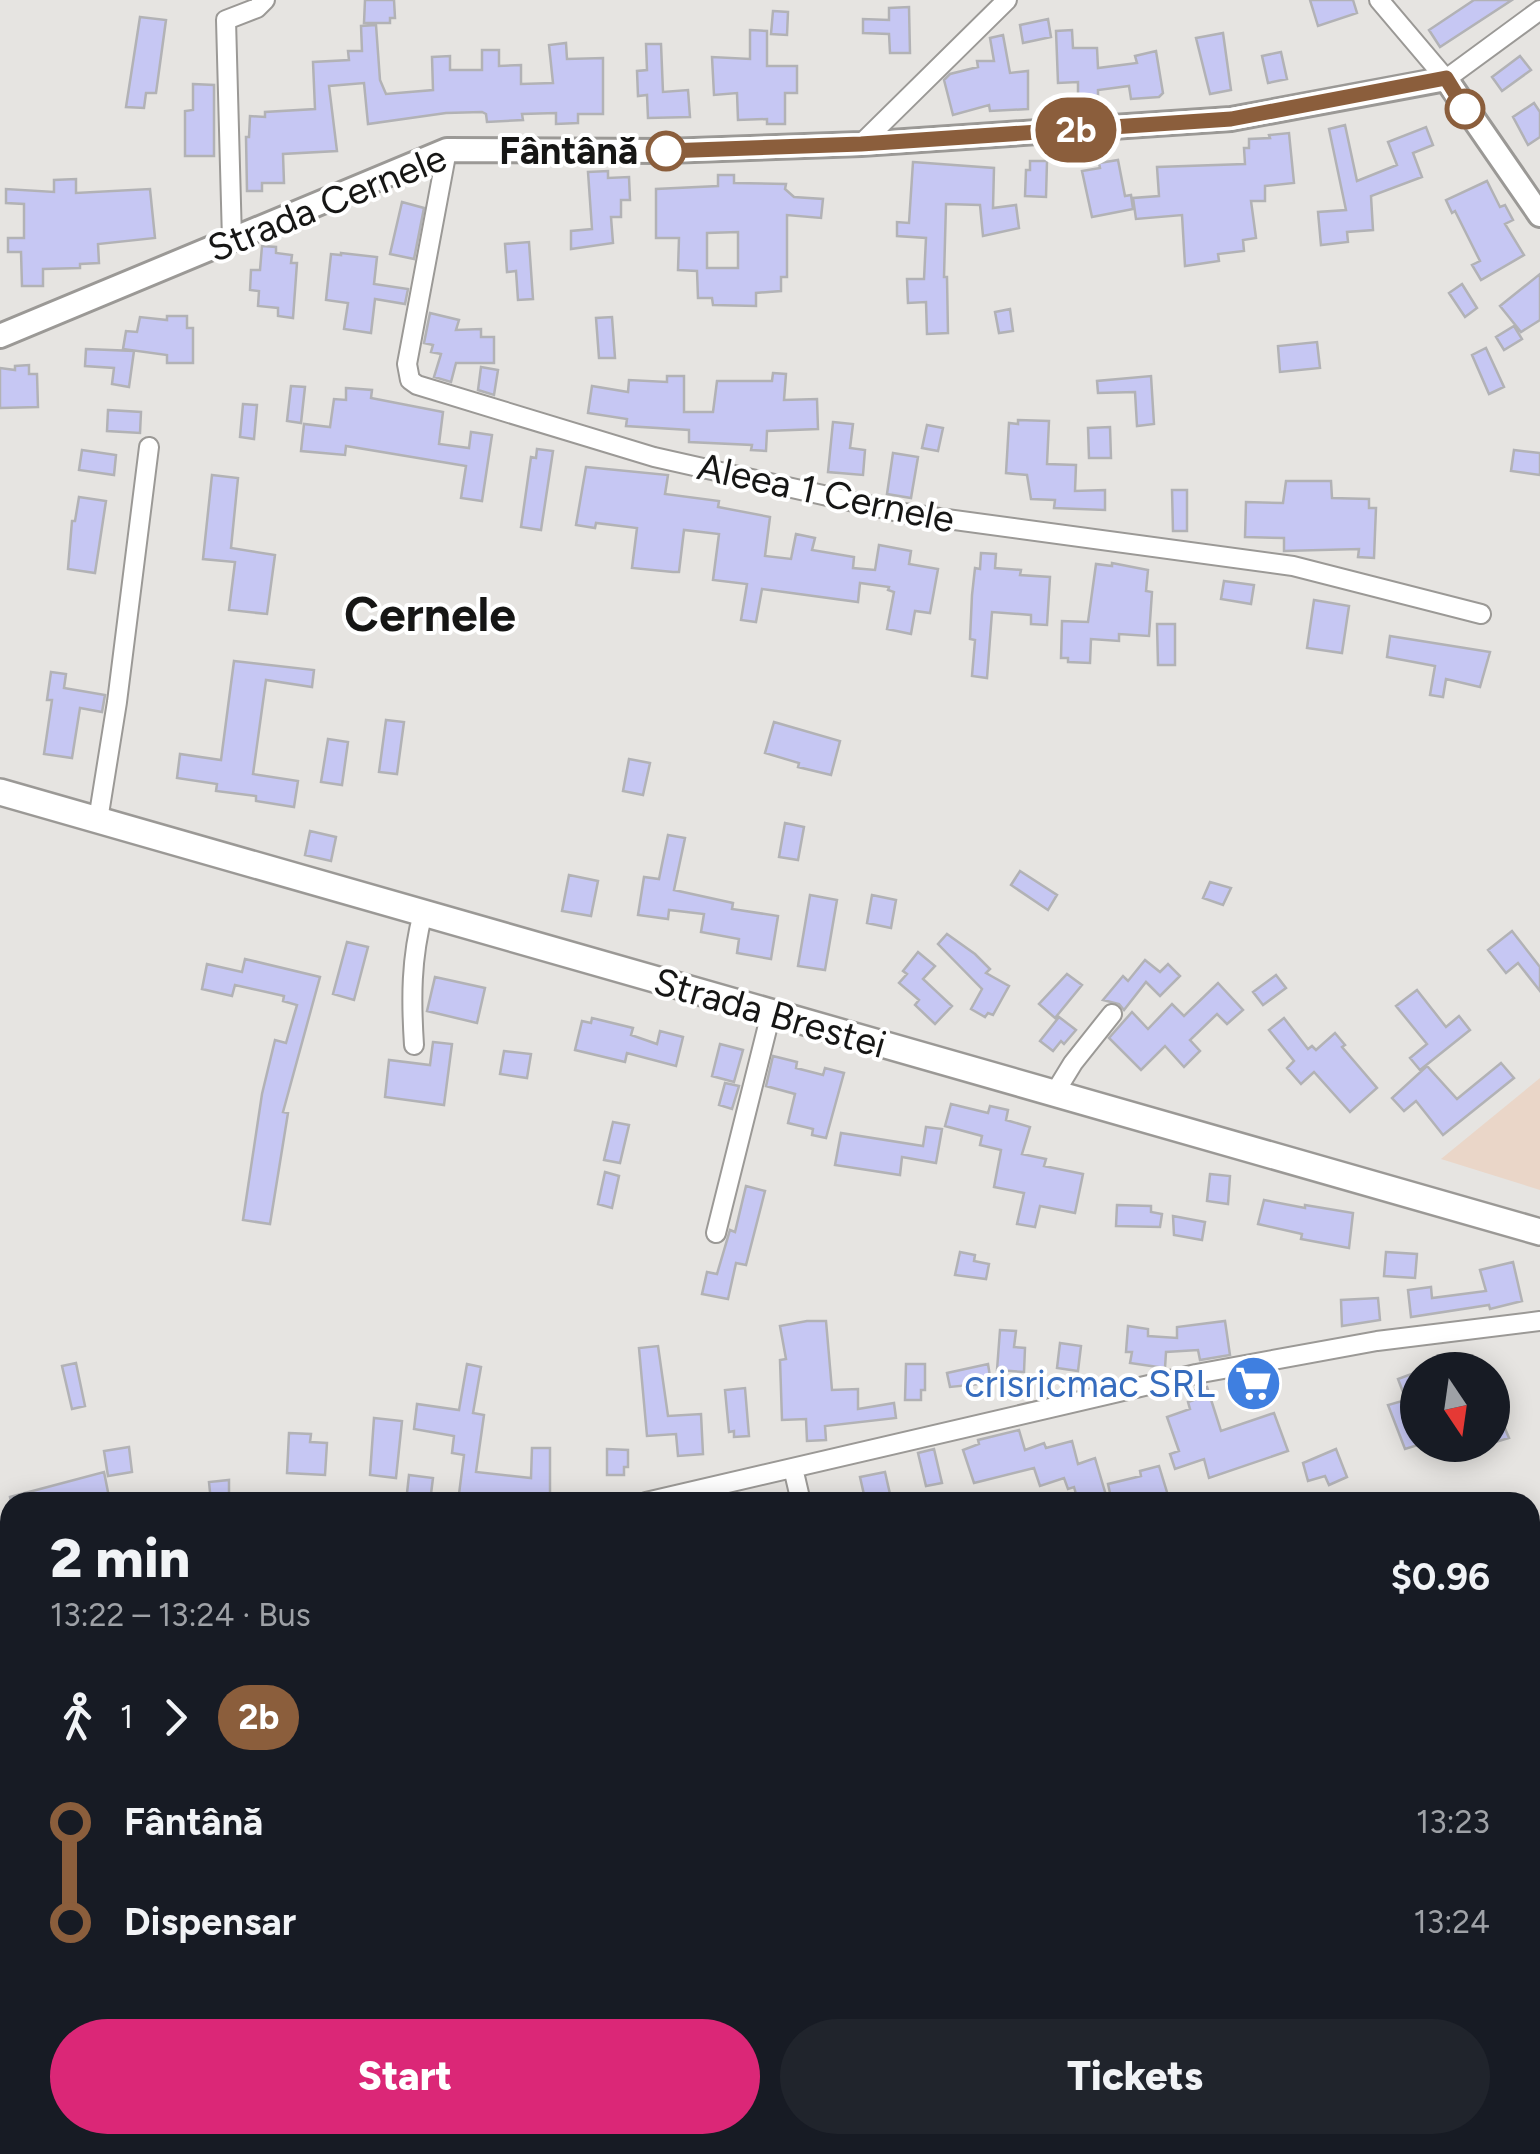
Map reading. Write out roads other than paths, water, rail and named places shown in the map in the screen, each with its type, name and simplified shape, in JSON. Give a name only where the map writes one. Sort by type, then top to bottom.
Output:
[{"type":"main road","name":"Strada Brestei","points":[[0,792],[1540,1232]]},
{"type":"street","points":[[232,240],[226,20],[257,8],[265,0]]},
{"type":"street","points":[[861,144],[1007,0]]},
{"type":"street","points":[[1379,0],[1446,78],[1540,215]]},
{"type":"street","points":[[1446,78],[1540,10]]},
{"type":"street","name":"Strada Cernele","points":[[0,336],[446,150],[666,151],[861,144],[1231,119],[1446,78]]},
{"type":"street","name":"Aleea 1 Cernele","points":[[446,150],[406,364],[410,380],[417,385],[654,457],[903,513],[1293,566],[1481,614]]},
{"type":"street","points":[[98,820],[149,447]]},
{"type":"street","points":[[414,1044],[414,949],[423,913]]},
{"type":"street","points":[[716,1233],[770,1013]]},
{"type":"street","points":[[1054,1094],[1112,1014]]},
{"type":"street","points":[[689,1492],[1196,1374],[1378,1341],[1540,1321]]},
{"type":"street","points":[[793,1468],[799,1492]]},
{"type":"place","name":"Fântână","points":[[666,151]]},
{"type":"place","name":"crisricmac SRL","points":[[1254,1384]]},
{"type":"district","name":"Cernele","points":[[430,614]]}]
